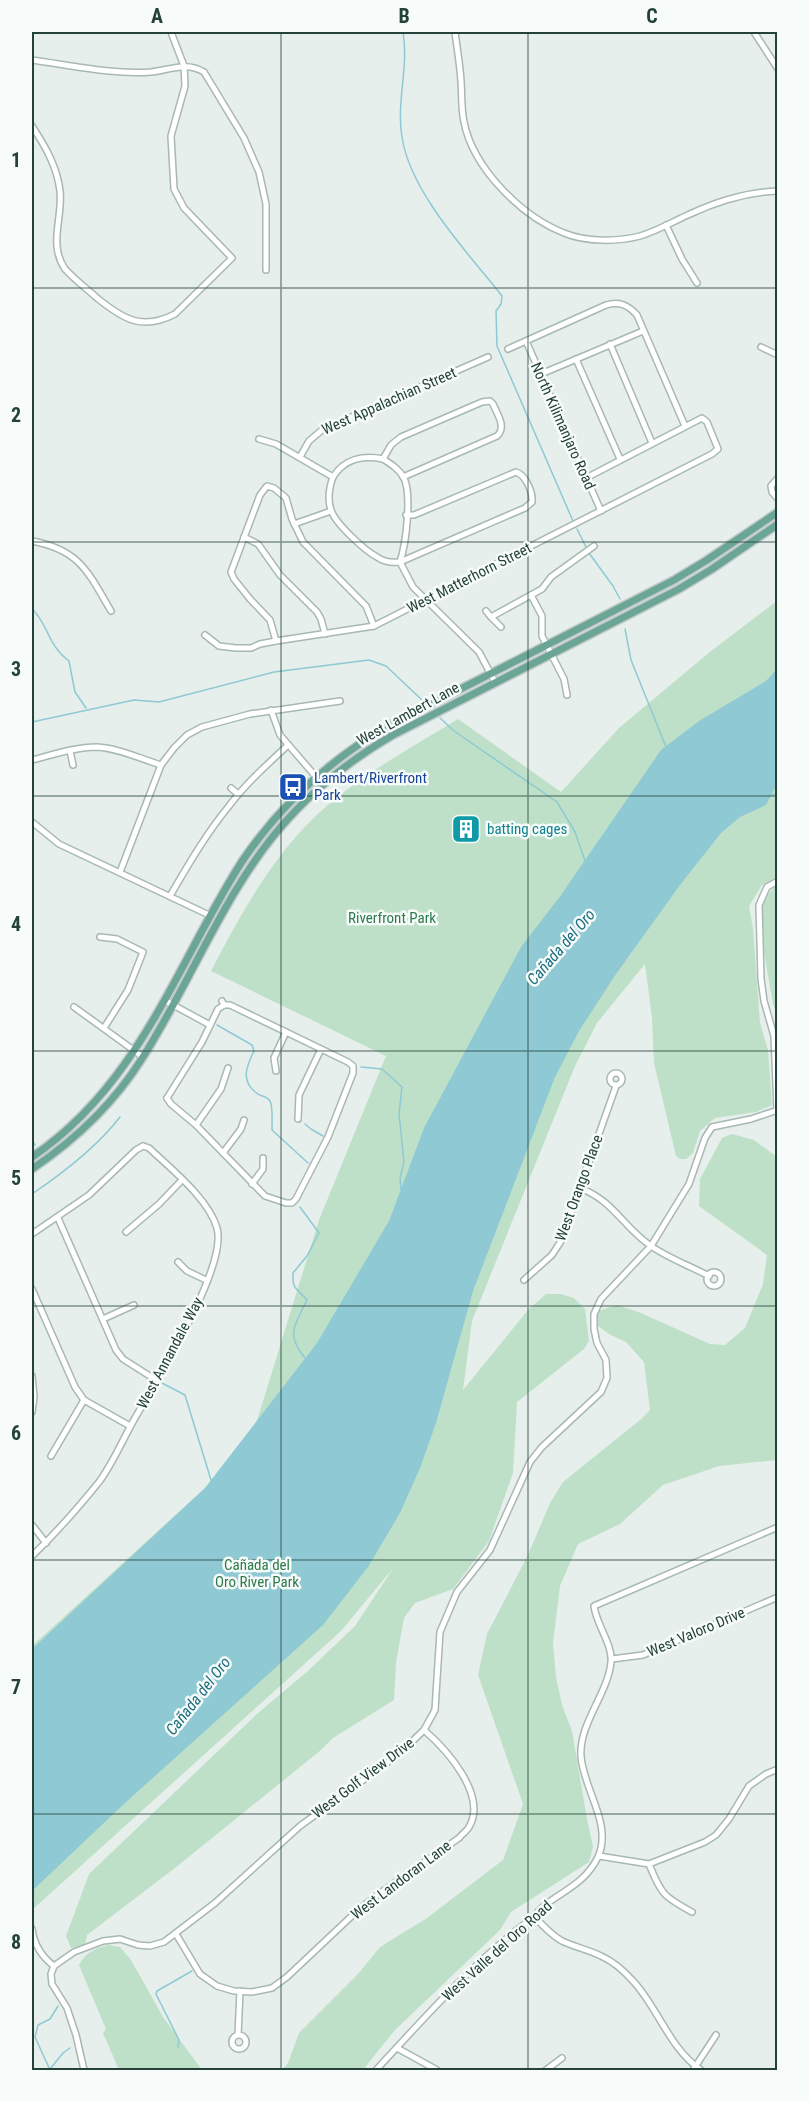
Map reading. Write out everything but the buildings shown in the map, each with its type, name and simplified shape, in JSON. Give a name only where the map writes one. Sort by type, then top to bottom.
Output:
[{"type":"main road","name":"West Lambert Lane","points":[[32,1157],[85,1112],[111,1084],[135,1052],[235,873],[259,837],[316,777],[343,755],[383,729],[674,580],[777,512]]},
{"type":"main road","name":"West Lambert Lane","points":[[32,1169],[92,1120],[143,1057],[251,867],[287,819],[323,784],[383,741],[667,595],[719,564],[777,524]]},
{"type":"main road","points":[[719,564],[723,555],[750,537],[755,528]]},
{"type":"street","points":[[32,126],[47,151],[59,183],[61,205],[56,246],[60,262],[72,277],[120,315],[136,321],[147,322],[166,318],[184,307],[232,258],[184,208],[174,189],[171,136],[185,86],[184,66],[171,32]]},
{"type":"street","points":[[455,32],[464,122],[473,148],[484,168],[509,196],[537,219],[564,233],[588,239],[640,236],[739,195],[777,191]]},
{"type":"street","points":[[754,32],[777,69]]},
{"type":"street","points":[[32,60],[126,72],[151,72],[184,66],[198,68],[209,78],[244,138],[256,164],[266,204],[266,270]]},
{"type":"street","points":[[666,225],[681,259],[697,283]]},
{"type":"street","points":[[508,349],[606,305],[620,304],[629,307],[637,315],[685,426],[586,478]]},
{"type":"street","points":[[541,374],[643,331]]},
{"type":"street","name":"North Kilimanjaro Road","points":[[526,340],[601,512]]},
{"type":"street","points":[[610,345],[652,443]]},
{"type":"street","points":[[761,347],[777,355]]},
{"type":"street","name":"West Appalachian Street","points":[[300,457],[309,441],[322,430],[488,357]]},
{"type":"street","points":[[576,359],[620,459]]},
{"type":"street","points":[[383,459],[391,445],[401,437],[482,402],[490,401],[502,427],[501,433],[403,477]]},
{"type":"street","name":"West Matterhorn Street","points":[[205,635],[219,646],[251,648],[276,641],[375,626],[601,512],[718,449],[705,420],[698,419],[685,426]]},
{"type":"street","points":[[259,440],[276,444],[333,477]]},
{"type":"street","points":[[399,562],[404,551],[406,515],[407,490],[403,477],[394,466],[383,459],[373,457],[354,460],[340,467],[333,477],[329,491],[331,511],[339,523],[374,556],[388,561],[399,562],[529,506],[533,498],[519,472],[414,515],[406,515]]},
{"type":"street","points":[[777,478],[771,486],[777,500]]},
{"type":"street","points":[[276,641],[270,620],[250,599],[231,572],[260,495],[267,486],[274,488],[286,498],[294,524],[308,549],[366,606],[375,626]]},
{"type":"street","points":[[294,524],[331,511]]},
{"type":"street","points":[[244,537],[251,538],[258,544],[280,574],[317,612],[325,634]]},
{"type":"street","points":[[32,542],[49,545],[69,554],[81,564],[111,611]]},
{"type":"street","points":[[491,617],[542,589],[551,577],[594,546]]},
{"type":"street","points":[[399,562],[410,583],[473,645],[495,682]]},
{"type":"street","points":[[531,595],[542,616],[541,632],[564,679],[567,695]]},
{"type":"street","points":[[486,611],[501,627]]},
{"type":"street","points":[[120,872],[161,765],[187,735],[250,714],[340,701]]},
{"type":"street","points":[[271,710],[278,730],[288,745],[323,784]]},
{"type":"street","points":[[170,896],[199,846],[238,795],[288,745]]},
{"type":"street","points":[[32,760],[97,747],[161,765]]},
{"type":"street","points":[[70,751],[73,765]]},
{"type":"street","points":[[231,788],[238,795]]},
{"type":"street","points":[[32,822],[58,843],[211,916]]},
{"type":"street","points":[[777,880],[767,887],[759,905],[761,979],[764,1001],[774,1036],[777,1110]]},
{"type":"street","points":[[100,937],[117,939],[143,952],[128,990],[104,1028]]},
{"type":"street","points":[[164,1000],[210,1025]]},
{"type":"street","points":[[223,1003],[354,1065],[328,1137],[298,1196],[290,1204],[265,1196],[196,1125],[165,1098],[210,1025],[223,1003]]},
{"type":"street","points":[[74,1006],[143,1057]]},
{"type":"street","points":[[276,1071],[274,1058],[286,1032]]},
{"type":"street","points":[[298,1119],[299,1095],[321,1049]]},
{"type":"street","points":[[196,1125],[221,1089],[228,1068]]},
{"type":"street","name":"West Orango Place","points":[[524,1280],[557,1248],[616,1086]]},
{"type":"street","name":"West Golf View Drive","points":[[54,1966],[74,1952],[103,1941],[120,1939],[150,1946],[164,1942],[215,1903],[300,1826],[399,1754],[424,1730],[435,1710],[440,1632],[457,1592],[490,1550],[530,1462],[542,1447],[601,1392],[607,1378],[606,1360],[597,1343],[594,1329],[594,1314],[600,1299],[651,1246],[689,1184],[705,1138],[712,1127],[751,1119],[777,1110]]},
{"type":"street","points":[[224,1153],[241,1129],[244,1120]]},
{"type":"street","points":[[32,1234],[89,1195],[143,1146],[141,1138]]},
{"type":"street","name":"West Annandale Way","points":[[32,1557],[100,1480],[196,1307],[216,1258],[218,1229],[203,1202],[149,1148],[143,1146]]},
{"type":"street","points":[[252,1184],[263,1169],[263,1158]]},
{"type":"street","points":[[126,1232],[159,1204],[182,1180]]},
{"type":"street","points":[[580,1188],[592,1192],[611,1206],[631,1229],[651,1246],[709,1276]]},
{"type":"street","points":[[58,1218],[116,1350],[123,1359],[156,1380]]},
{"type":"street","points":[[178,1262],[187,1271],[206,1280]]},
{"type":"street","points":[[32,1289],[75,1388],[84,1400],[130,1426]]},
{"type":"street","points":[[103,1319],[134,1305]]},
{"type":"street","points":[[32,1311],[40,1308]]},
{"type":"street","points":[[32,1376],[34,1397],[32,1412]]},
{"type":"street","points":[[51,1456],[84,1400]]},
{"type":"street","points":[[32,1525],[45,1543]]},
{"type":"street","points":[[777,1527],[594,1606],[595,1616],[612,1659],[609,1675],[582,1743],[581,1757],[602,1835],[599,1856],[649,1864],[705,1842],[716,1834],[729,1819],[749,1786],[777,1769]]},
{"type":"street","name":"West Valoro Drive","points":[[612,1659],[643,1655],[777,1597]]},
{"type":"street","name":"West Landoran Lane","points":[[176,1934],[200,1974],[217,1986],[252,1992],[272,1988],[287,1977],[356,1912],[459,1838],[470,1826],[474,1806],[469,1788],[456,1763],[444,1748],[424,1730]]},
{"type":"street","name":"West Valle del Oro Road","points":[[376,2070],[413,2028],[462,1979],[501,1943],[534,1917],[543,1906],[579,1883],[599,1856]]},
{"type":"street","points":[[649,1864],[659,1889],[670,1900],[692,1912]]},
{"type":"street","points":[[534,1917],[561,1940],[602,1956],[618,1967],[634,1983],[654,2009],[672,2040],[697,2069],[716,2035]]},
{"type":"street","points":[[32,1929],[45,1960],[54,1966],[51,1974],[52,1984],[67,2008],[84,2070]]},
{"type":"street","points":[[238,2035],[240,1991]]},
{"type":"street","points":[[397,2048],[436,2070]]},
{"type":"street","points":[[546,2070],[562,2058]]},
{"type":"green space","name":"Riverfront Park","points":[[777,601],[777,877],[762,885],[749,906],[753,929],[760,1023],[768,1050],[772,1105],[756,1112],[715,1118],[700,1131],[693,1153],[686,1159],[676,1156],[654,1063],[652,1018],[645,964],[597,1023],[575,1066],[472,1321],[463,1390],[528,1310],[546,1294],[561,1294],[574,1298],[585,1309],[589,1341],[584,1349],[517,1402],[513,1473],[489,1541],[453,1589],[415,1603],[404,1618],[396,1663],[394,1700],[333,1738],[175,1868],[87,1935],[85,1945],[71,1948],[66,1936],[89,1874],[258,1713],[309,1670],[355,1626],[394,1567],[341,1631],[32,1910],[32,1646],[229,1466],[251,1440],[319,1220],[386,1056],[211,971],[248,903],[292,841],[329,804],[375,770],[458,719],[561,792],[619,728],[711,651]]},
{"type":"green space","points":[[777,886],[777,1013],[773,1005],[761,920],[764,902]]},
{"type":"green space","points":[[732,1134],[754,1140],[777,1157],[777,1460],[719,1466],[663,1485],[620,1524],[578,1544],[560,1586],[553,1643],[556,1677],[562,1705],[572,1731],[593,1847],[589,1862],[511,1912],[500,1930],[394,2031],[363,2070],[282,2070],[288,2063],[299,2033],[358,1974],[380,1947],[427,1918],[503,1860],[523,1804],[478,1675],[487,1634],[528,1555],[550,1503],[563,1482],[650,1410],[644,1362],[626,1342],[598,1326],[596,1315],[598,1311],[617,1305],[641,1313],[710,1344],[725,1345],[745,1328],[763,1284],[767,1255],[699,1206],[700,1179],[722,1138]]},
{"type":"green space","points":[[108,1945],[120,1947],[131,1960],[163,2017],[202,2070],[119,2070],[103,2033],[106,2029],[79,1965],[91,1952]]},
{"type":"water","name":"Cañada del Oro River Park","points":[[777,669],[777,784],[766,805],[740,817],[721,833],[680,885],[616,974],[579,1031],[555,1077],[473,1291],[436,1423],[420,1468],[400,1513],[368,1567],[323,1625],[126,1802],[32,1891],[32,1649],[205,1488],[317,1343],[389,1221],[424,1128],[521,947],[561,895],[661,750],[699,721],[766,681]]},
{"type":"waterway","points":[[403,32],[405,58],[400,111],[402,137],[407,158],[416,179],[442,221],[502,296],[501,304],[496,311],[497,346],[573,521]]},
{"type":"waterway","points":[[577,529],[586,547]]},
{"type":"waterway","points":[[589,553],[620,599]]},
{"type":"waterway","points":[[32,609],[56,648],[69,661],[75,692],[86,708]]},
{"type":"waterway","points":[[625,629],[631,660],[666,747]]},
{"type":"waterway","points":[[32,722],[134,700],[159,702],[274,672],[369,660],[386,666],[422,700]]},
{"type":"waterway","points":[[440,718],[454,731],[557,802],[575,832],[585,861]]},
{"type":"waterway","points":[[769,795],[778,794]]},
{"type":"waterway","points":[[217,1025],[252,1045],[254,1051],[246,1074],[249,1084],[258,1094],[270,1101],[272,1130],[308,1163]]},
{"type":"waterway","points":[[361,1067],[382,1069],[402,1087],[399,1114],[404,1162],[400,1178],[401,1190]]},
{"type":"waterway","points":[[32,1194],[79,1159],[120,1117]]},
{"type":"waterway","points":[[305,1124],[323,1136]]},
{"type":"waterway","points":[[32,1140],[35,1145]]},
{"type":"waterway","points":[[300,1207],[319,1233],[307,1256],[293,1273],[294,1286],[307,1300],[294,1329],[295,1342],[305,1358]]},
{"type":"waterway","points":[[160,1382],[185,1395],[211,1480]]},
{"type":"waterway","points":[[178,2047],[179,2040],[156,1994],[157,1991],[192,1971]]},
{"type":"waterway","points":[[50,2070],[35,2037],[38,2025],[50,2019],[58,2006]]},
{"type":"waterway","points":[[50,2069],[70,2048]]},
{"type":"place","name":"Lambert/Riverfront Park","points":[[293,787]]},
{"type":"place","name":"batting cages","points":[[466,829]]},
{"type":"water label","name":"Cañada del Oro","points":[[561,947]]},
{"type":"water label","name":"Cañada del Oro","points":[[198,1696]]}]
